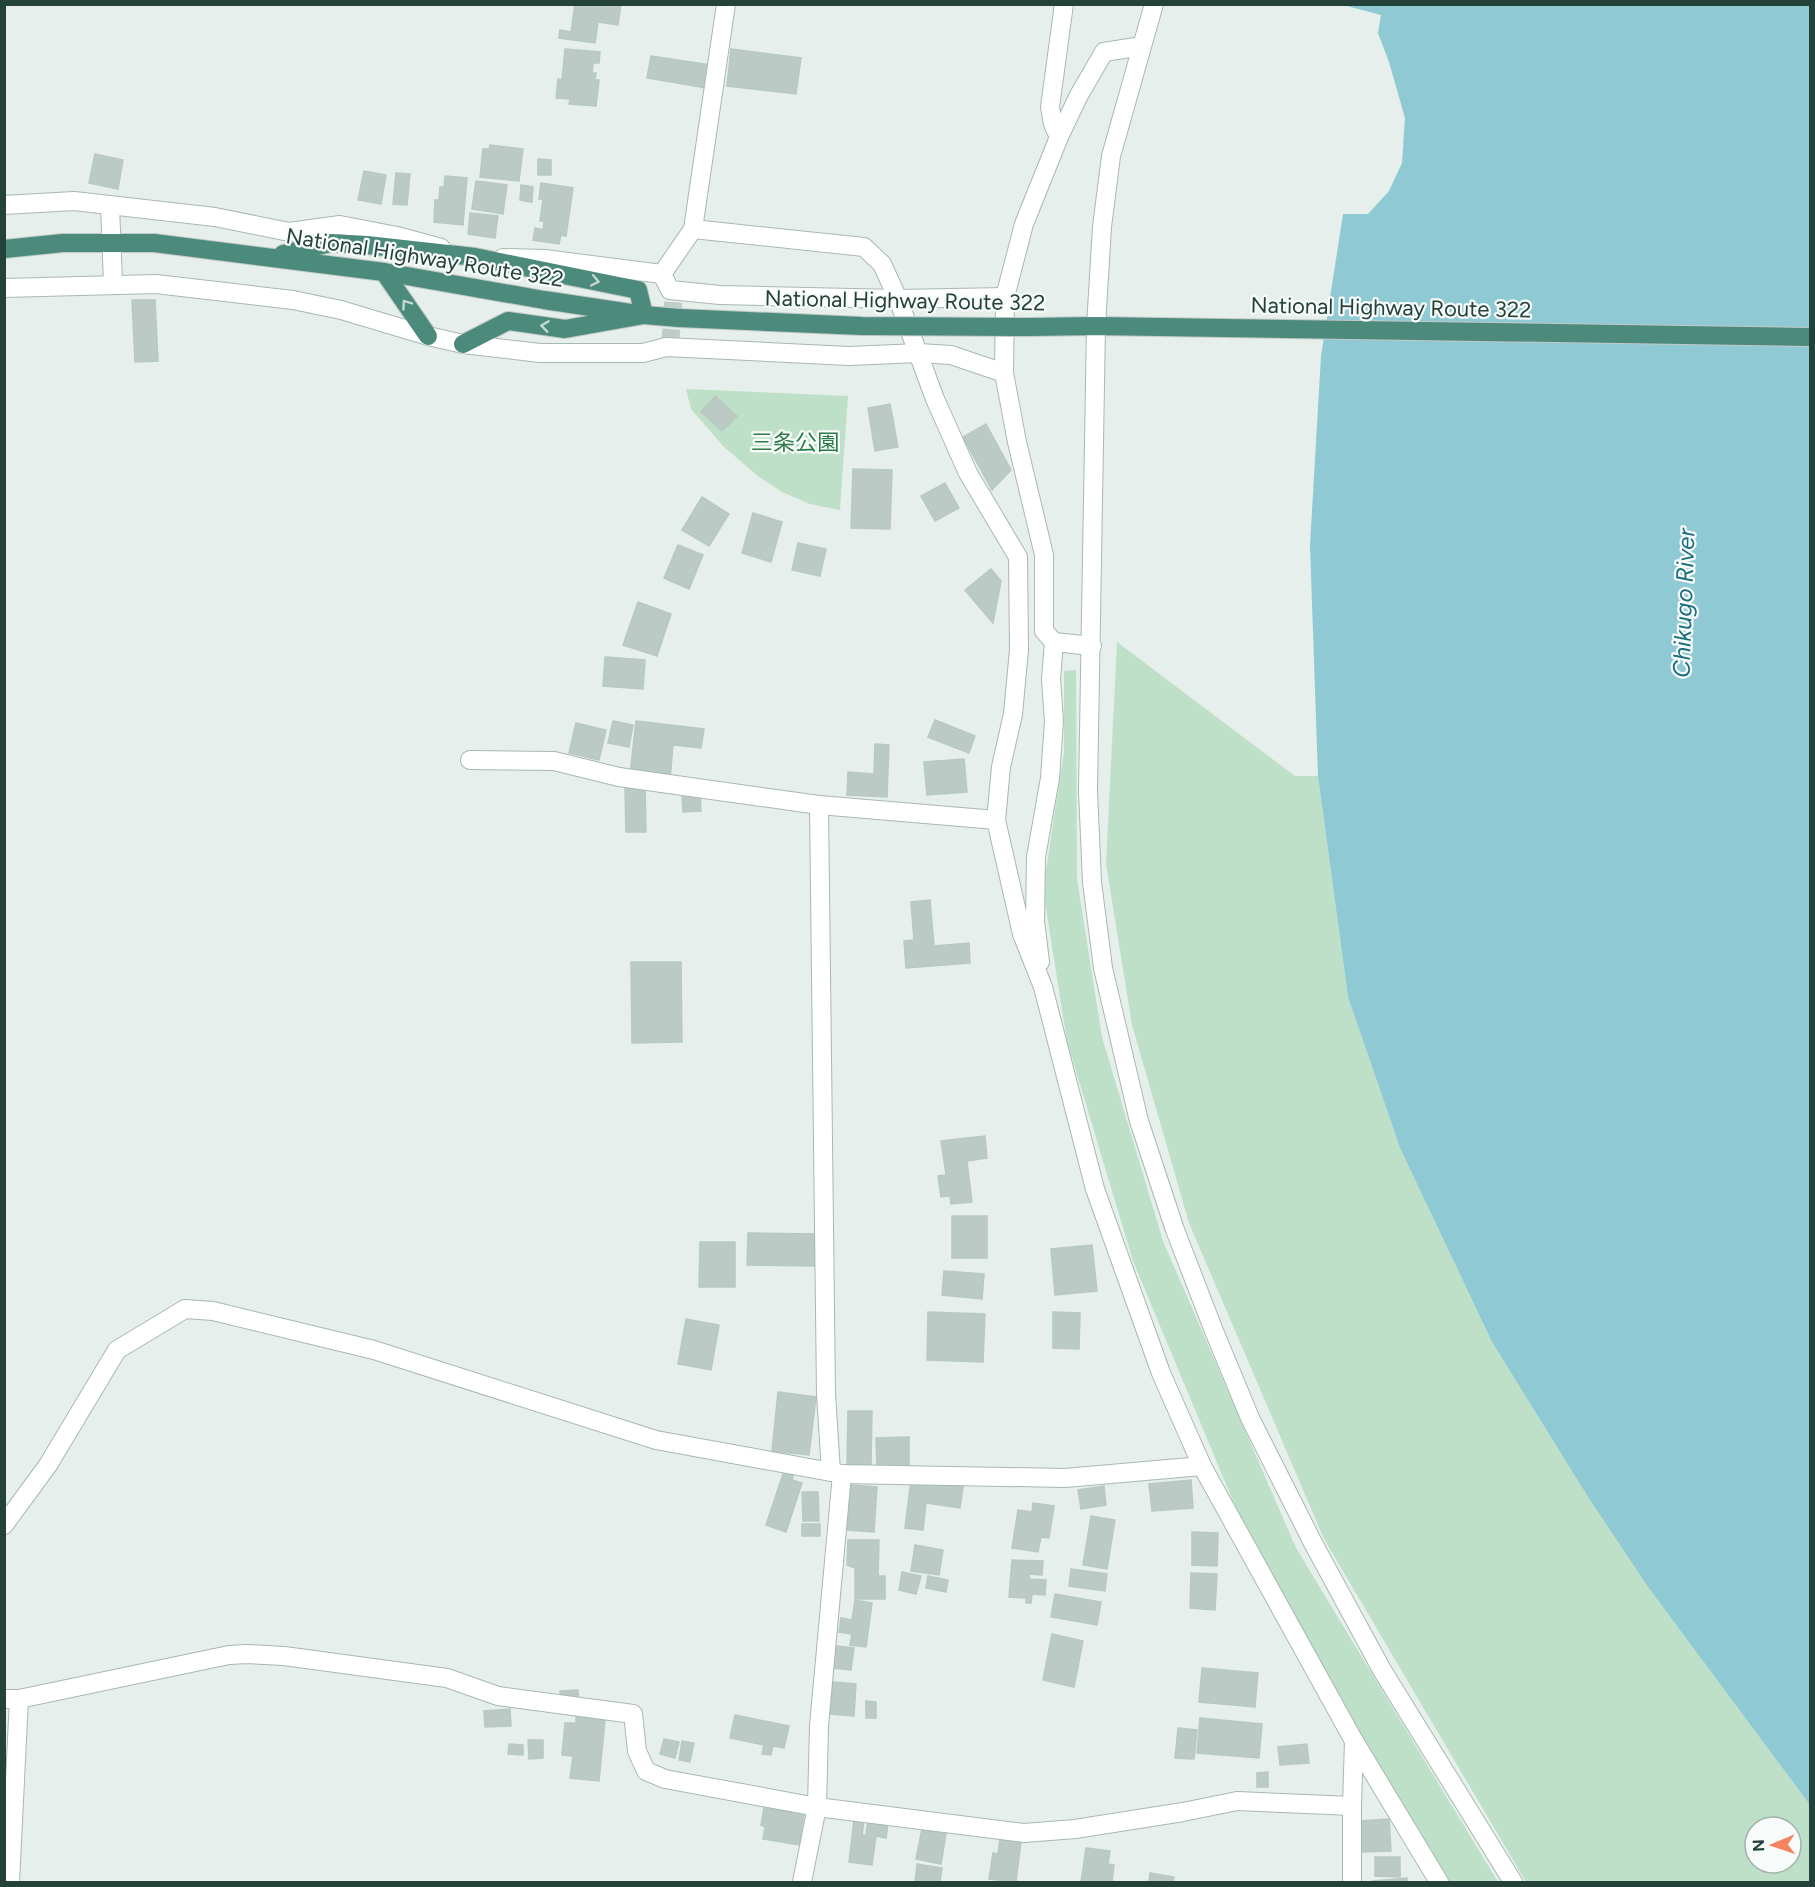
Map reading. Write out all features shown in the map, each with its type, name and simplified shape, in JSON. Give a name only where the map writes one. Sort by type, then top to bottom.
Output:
[{"type":"highway","name":"National Highway Route 322","points":[[4,249],[63,243],[154,243],[384,272],[544,300],[680,318],[862,326],[1096,326],[1810,337]]},
{"type":"highway","points":[[269,257],[331,243],[476,257],[638,290],[644,315],[565,329],[508,321],[463,344]]},
{"type":"highway","points":[[384,272],[428,336]]},
{"type":"street","points":[[662,274],[693,229],[726,4]]},
{"type":"street","points":[[1059,137],[1053,124],[1050,107],[1064,4]]},
{"type":"street","points":[[1154,4],[1112,156],[1102,227],[1096,326],[1089,791],[1091,871],[1103,968],[1139,1121],[1175,1230],[1250,1418],[1313,1544],[1382,1670],[1513,1882]]},
{"type":"street","points":[[1092,646],[1054,642],[1044,631],[1044,555],[1017,442],[1004,373],[1005,297],[1024,224],[1059,137],[1079,95],[1104,52],[1142,46]]},
{"type":"street","points":[[4,205],[74,201],[215,217],[289,232],[340,225],[397,236],[476,257],[545,259],[662,274]]},
{"type":"street","points":[[110,205],[113,284]]},
{"type":"street","points":[[693,229],[864,247],[882,264],[898,299],[935,399],[968,473],[1018,557],[1019,650],[996,820],[1022,934],[1043,987],[1095,1189],[1161,1373],[1202,1466],[1354,1741],[1439,1882]]},
{"type":"street","points":[[662,274],[670,290],[720,295],[898,299],[1005,297]]},
{"type":"street","points":[[4,288],[156,284],[293,300],[341,310],[463,344],[540,353],[643,353],[666,347],[849,356],[919,353],[951,355],[1004,373]]},
{"type":"street","points":[[1043,987],[1035,921],[1036,857],[1050,778],[1054,721],[1051,679],[1054,642]]},
{"type":"street","points":[[470,760],[554,761],[619,777],[819,805],[996,820]]},
{"type":"street","points":[[802,1882],[817,1808],[819,1726],[837,1473],[826,1394],[819,805]]},
{"type":"street","points":[[4,1525],[48,1465],[117,1350],[185,1309],[213,1311],[374,1350],[656,1440],[837,1473],[1065,1478],[1202,1466]]},
{"type":"street","points":[[10,1882],[12,1699],[229,1655],[284,1656],[447,1678],[498,1696],[633,1714],[637,1750],[646,1771],[665,1779],[817,1808],[1024,1833],[1075,1829],[1237,1801],[1352,1806]]},
{"type":"street","points":[[1352,1882],[1354,1741]]},
{"type":"green space","name":"三条公園","points":[[686,389],[848,396],[840,510],[810,504],[782,492],[759,477],[724,447],[691,409]]},
{"type":"green space","points":[[1117,642],[1295,776],[1318,776],[1348,997],[1400,1148],[1492,1342],[1588,1497],[1648,1587],[1810,1805],[1810,1882],[1526,1882],[1324,1539],[1189,1223],[1132,1025],[1106,864]]},
{"type":"green space","points":[[1076,670],[1077,879],[1102,1037],[1163,1241],[1296,1548],[1498,1882],[1447,1882],[1258,1561],[1133,1261],[1067,1041],[1043,890],[1064,752],[1064,671]]},
{"type":"water","name":"Chikugo River","points":[[1343,5],[1810,5],[1810,1805],[1648,1587],[1588,1497],[1492,1342],[1400,1148],[1348,997],[1318,776],[1310,545],[1321,356],[1343,214],[1368,214],[1389,191],[1402,163],[1405,118],[1378,33],[1381,15]]},
{"type":"building","points":[[575,4],[621,4],[618,25],[598,22],[595,43],[559,38],[560,30],[571,32]]},
{"type":"building","points":[[565,49],[600,52],[599,63],[593,63],[592,73],[596,73],[595,80],[599,80],[596,106],[569,104],[570,99],[556,98],[558,79],[562,80]]},
{"type":"building","points":[[731,49],[801,58],[796,94],[727,86]]},
{"type":"building","points":[[651,56],[710,65],[706,88],[647,78]]},
{"type":"building","points":[[490,145],[523,149],[519,181],[480,177],[483,149],[489,149]]},
{"type":"building","points":[[95,154],[123,160],[118,189],[89,183]]},
{"type":"building","points":[[538,159],[551,160],[551,175],[538,175]]},
{"type":"building","points":[[364,171],[386,175],[381,204],[358,200]]},
{"type":"building","points":[[396,173],[410,174],[407,205],[393,204]]},
{"type":"building","points":[[445,176],[467,178],[463,225],[434,222],[435,200],[439,200],[440,187],[444,187]]},
{"type":"building","points":[[476,181],[507,185],[503,214],[472,209]]},
{"type":"building","points":[[541,183],[573,188],[566,236],[561,235],[559,244],[533,240],[535,228],[543,230],[544,221],[540,221],[543,199],[539,199]]},
{"type":"building","points":[[521,185],[533,187],[532,202],[520,200]]},
{"type":"building","points":[[470,213],[498,216],[495,238],[468,234]]},
{"type":"building","points":[[132,300],[155,300],[158,361],[135,362]]},
{"type":"building","points":[[715,396],[737,416],[722,431],[701,412]]},
{"type":"building","points":[[890,404],[898,447],[875,451],[868,408]]},
{"type":"building","points":[[986,424],[1011,470],[992,490],[963,437]]},
{"type":"building","points":[[853,469],[892,470],[890,529],[851,528]]},
{"type":"building","points":[[945,483],[959,508],[935,521],[921,496]]},
{"type":"building","points":[[702,497],[729,514],[709,546],[682,530]]},
{"type":"building","points":[[753,513],[782,522],[771,562],[742,553]]},
{"type":"building","points":[[798,543],[826,549],[820,576],[792,570]]},
{"type":"building","points":[[678,545],[703,555],[689,589],[664,578]]},
{"type":"building","points":[[991,569],[1001,581],[993,623],[965,590]]},
{"type":"building","points":[[638,602],[671,614],[657,656],[623,645]]},
{"type":"building","points":[[605,657],[645,660],[643,689],[603,686]]},
{"type":"building","points":[[935,720],[975,736],[969,753],[928,737]]},
{"type":"building","points":[[613,721],[633,725],[629,747],[608,743]]},
{"type":"building","points":[[636,721],[704,729],[701,748],[673,745],[670,779],[630,774]]},
{"type":"building","points":[[576,723],[606,730],[599,760],[569,753]]},
{"type":"building","points":[[875,744],[889,745],[887,797],[847,795],[848,772],[874,774]]},
{"type":"building","points":[[964,759],[967,792],[927,795],[924,762]]},
{"type":"building","points":[[625,787],[645,787],[646,832],[626,832]]},
{"type":"building","points":[[700,793],[701,811],[683,812],[682,794]]},
{"type":"building","points":[[930,900],[934,946],[969,943],[970,963],[906,968],[904,941],[914,940],[911,902]]},
{"type":"building","points":[[631,962],[681,962],[682,1042],[632,1043]]},
{"type":"building","points":[[985,1136],[987,1158],[967,1161],[972,1202],[951,1204],[950,1196],[941,1197],[938,1176],[946,1175],[941,1141]]},
{"type":"building","points":[[952,1216],[987,1216],[987,1258],[952,1258]]},
{"type":"building","points":[[748,1233],[816,1234],[815,1266],[747,1265]]},
{"type":"building","points":[[700,1242],[735,1242],[735,1287],[699,1287]]},
{"type":"building","points":[[1092,1245],[1097,1291],[1055,1295],[1051,1249]]},
{"type":"building","points":[[944,1271],[984,1274],[982,1299],[942,1295]]},
{"type":"building","points":[[928,1312],[985,1314],[983,1362],[927,1360]]},
{"type":"building","points":[[1053,1312],[1080,1313],[1079,1349],[1053,1348]]},
{"type":"building","points":[[686,1319],[719,1325],[711,1370],[678,1364]]},
{"type":"building","points":[[778,1392],[816,1397],[809,1455],[772,1451]]},
{"type":"building","points":[[848,1411],[872,1411],[871,1465],[847,1464]]},
{"type":"building","points":[[909,1437],[909,1466],[877,1467],[876,1438]]},
{"type":"building","points":[[794,1473],[792,1480],[802,1483],[786,1532],[766,1525],[783,1474]]},
{"type":"building","points":[[911,1480],[963,1487],[960,1508],[926,1503],[923,1530],[905,1528]]},
{"type":"building","points":[[1191,1480],[1193,1508],[1152,1511],[1149,1484]]},
{"type":"building","points":[[850,1485],[877,1487],[874,1532],[847,1530]]},
{"type":"building","points":[[1104,1486],[1106,1505],[1081,1509],[1078,1490]]},
{"type":"building","points":[[802,1492],[818,1492],[819,1521],[803,1521]]},
{"type":"building","points":[[1033,1503],[1054,1506],[1049,1538],[1041,1537],[1038,1552],[1012,1548],[1018,1510],[1032,1512]]},
{"type":"building","points":[[1091,1516],[1115,1520],[1107,1569],[1083,1565]]},
{"type":"building","points":[[802,1524],[820,1524],[820,1536],[802,1536]]},
{"type":"building","points":[[1192,1532],[1218,1533],[1217,1566],[1192,1565]]},
{"type":"building","points":[[848,1540],[879,1540],[878,1576],[885,1576],[885,1599],[855,1599],[855,1568],[847,1565]]},
{"type":"building","points":[[915,1545],[943,1550],[939,1575],[911,1571]]},
{"type":"building","points":[[1012,1560],[1043,1561],[1042,1575],[1029,1574],[1029,1579],[1046,1580],[1045,1595],[1032,1594],[1031,1603],[1026,1603],[1026,1598],[1009,1597]]},
{"type":"building","points":[[1071,1569],[1107,1574],[1105,1591],[1069,1586]]},
{"type":"building","points":[[902,1572],[921,1576],[916,1594],[899,1590]]},
{"type":"building","points":[[1191,1573],[1217,1574],[1215,1610],[1190,1608]]},
{"type":"building","points":[[928,1576],[948,1580],[946,1592],[926,1588]]},
{"type":"building","points":[[1055,1594],[1101,1602],[1097,1625],[1051,1617]]},
{"type":"building","points":[[855,1600],[872,1603],[866,1647],[850,1645],[852,1634],[839,1632],[841,1618],[852,1620]]},
{"type":"building","points":[[1052,1634],[1083,1641],[1074,1687],[1043,1680]]},
{"type":"building","points":[[836,1646],[854,1648],[851,1670],[832,1668]]},
{"type":"building","points":[[1202,1668],[1258,1673],[1255,1707],[1199,1702]]},
{"type":"building","points":[[833,1682],[856,1684],[854,1716],[830,1714]]},
{"type":"building","points":[[578,1690],[579,1704],[561,1705],[560,1691]]},
{"type":"building","points":[[866,1701],[876,1702],[876,1718],[866,1718]]},
{"type":"building","points":[[510,1709],[511,1726],[485,1727],[484,1711]]},
{"type":"building","points":[[735,1715],[789,1726],[784,1748],[773,1746],[771,1755],[762,1754],[764,1745],[730,1738]]},
{"type":"building","points":[[576,1717],[605,1720],[599,1781],[570,1778],[573,1756],[562,1755],[565,1723],[576,1723]]},
{"type":"building","points":[[1200,1718],[1262,1724],[1259,1758],[1197,1753]]},
{"type":"building","points":[[1178,1728],[1197,1730],[1194,1759],[1175,1758]]},
{"type":"building","points":[[664,1739],[679,1742],[675,1758],[660,1754]]},
{"type":"building","points":[[528,1740],[543,1740],[543,1758],[529,1759]]},
{"type":"building","points":[[682,1741],[694,1743],[690,1762],[679,1760]]},
{"type":"building","points":[[509,1744],[523,1745],[523,1755],[508,1754]]},
{"type":"building","points":[[1307,1744],[1309,1763],[1280,1765],[1278,1747]]},
{"type":"building","points":[[1268,1772],[1268,1787],[1257,1787],[1257,1773]]},
{"type":"building","points":[[764,1808],[804,1814],[799,1845],[763,1839],[765,1827],[761,1825]]},
{"type":"building","points":[[1389,1819],[1391,1851],[1361,1852],[1360,1821]]},
{"type":"building","points":[[854,1820],[864,1821],[862,1835],[866,1835],[868,1820],[888,1823],[886,1838],[876,1836],[872,1865],[849,1862]]},
{"type":"building","points":[[922,1829],[946,1834],[941,1864],[916,1859]]},
{"type":"building","points":[[1000,1838],[1021,1841],[1016,1882],[989,1879],[993,1853],[998,1854]]},
{"type":"building","points":[[1086,1848],[1110,1851],[1108,1864],[1114,1865],[1112,1882],[1081,1882]]},
{"type":"building","points":[[1375,1857],[1400,1857],[1400,1877],[1375,1876]]},
{"type":"building","points":[[917,1864],[942,1868],[940,1882],[915,1882]]},
{"type":"building","points":[[1150,1873],[1174,1877],[1173,1882],[1149,1882]]},
{"type":"building","points":[[1407,1878],[1407,1882],[1373,1882],[1373,1881]]},
{"type":"tunnel","points":[[670,347],[674,290]]}]
